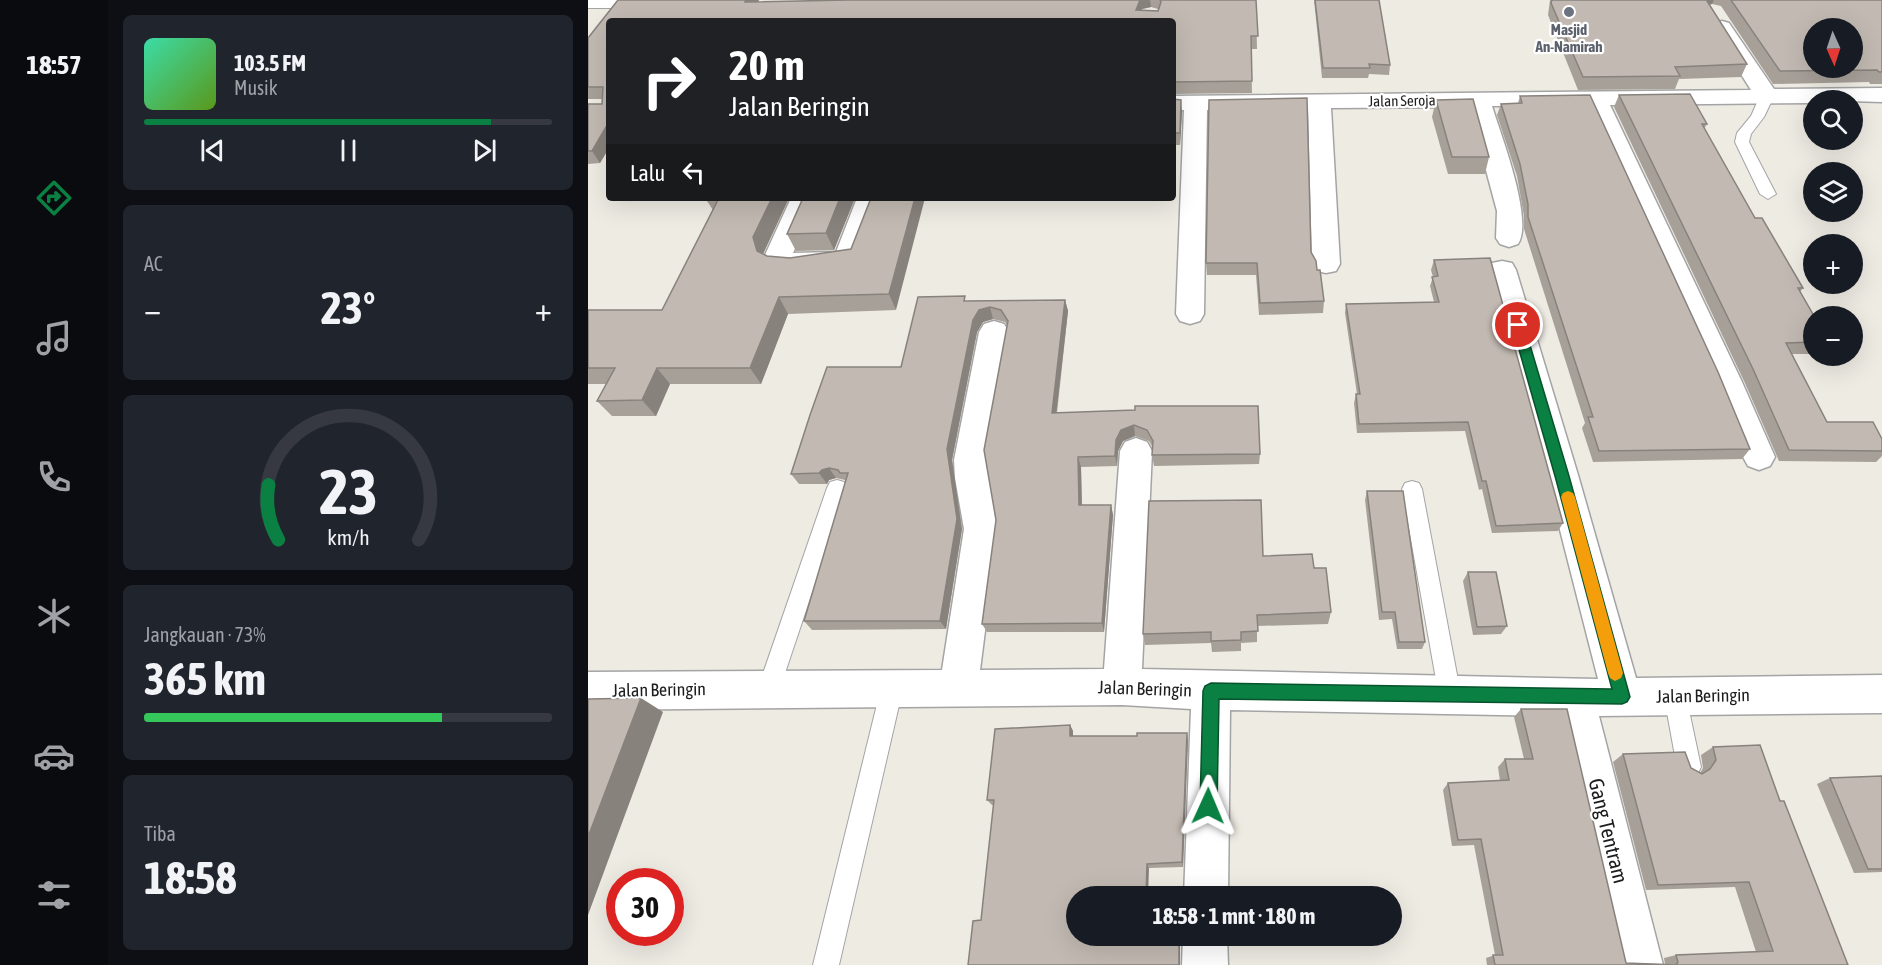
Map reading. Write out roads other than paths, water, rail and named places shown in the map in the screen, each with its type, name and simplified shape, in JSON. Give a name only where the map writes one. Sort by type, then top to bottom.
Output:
[{"type":"street","points":[[1713,12],[1767,96]]},
{"type":"street","name":"Jalan Seroja","points":[[1185,103],[1882,95]]},
{"type":"street","points":[[1596,99],[1759,457]]},
{"type":"street","points":[[1479,100],[1510,211],[1509,238]]},
{"type":"street","points":[[1319,102],[1326,264]]},
{"type":"street","points":[[1185,103],[1190,314]]},
{"type":"street","points":[[803,201],[779,255],[779,260],[783,263],[837,261],[846,258],[869,201]]},
{"type":"street","points":[[1502,270],[1562,476],[1622,697]]},
{"type":"street","points":[[958,689],[981,529],[980,516],[969,479],[970,460],[994,332]]},
{"type":"street","points":[[1122,687],[1136,451]]},
{"type":"street","name":"Jalan Beringin","points":[[588,691],[1122,687],[1211,691],[1575,698],[1882,694]]},
{"type":"street","points":[[1206,886],[1211,691]]},
{"type":"street","name":"Gang Tentram","points":[[1575,698],[1640,965]]},
{"type":"street","points":[[1204,965],[1205,946]]},
{"type":"lane","points":[[588,4],[620,4],[623,0]]},
{"type":"lane","points":[[1767,96],[1757,117],[1744,133],[1742,142],[1768,194]]},
{"type":"lane","points":[[769,688],[837,488]]},
{"type":"lane","points":[[1412,489],[1450,696]]},
{"type":"lane","points":[[826,965],[892,688]]},
{"type":"lane","points":[[1675,696],[1689,767]]},
{"type":"place","name":"Masjid An-Namirah","points":[[1569,12]]}]
